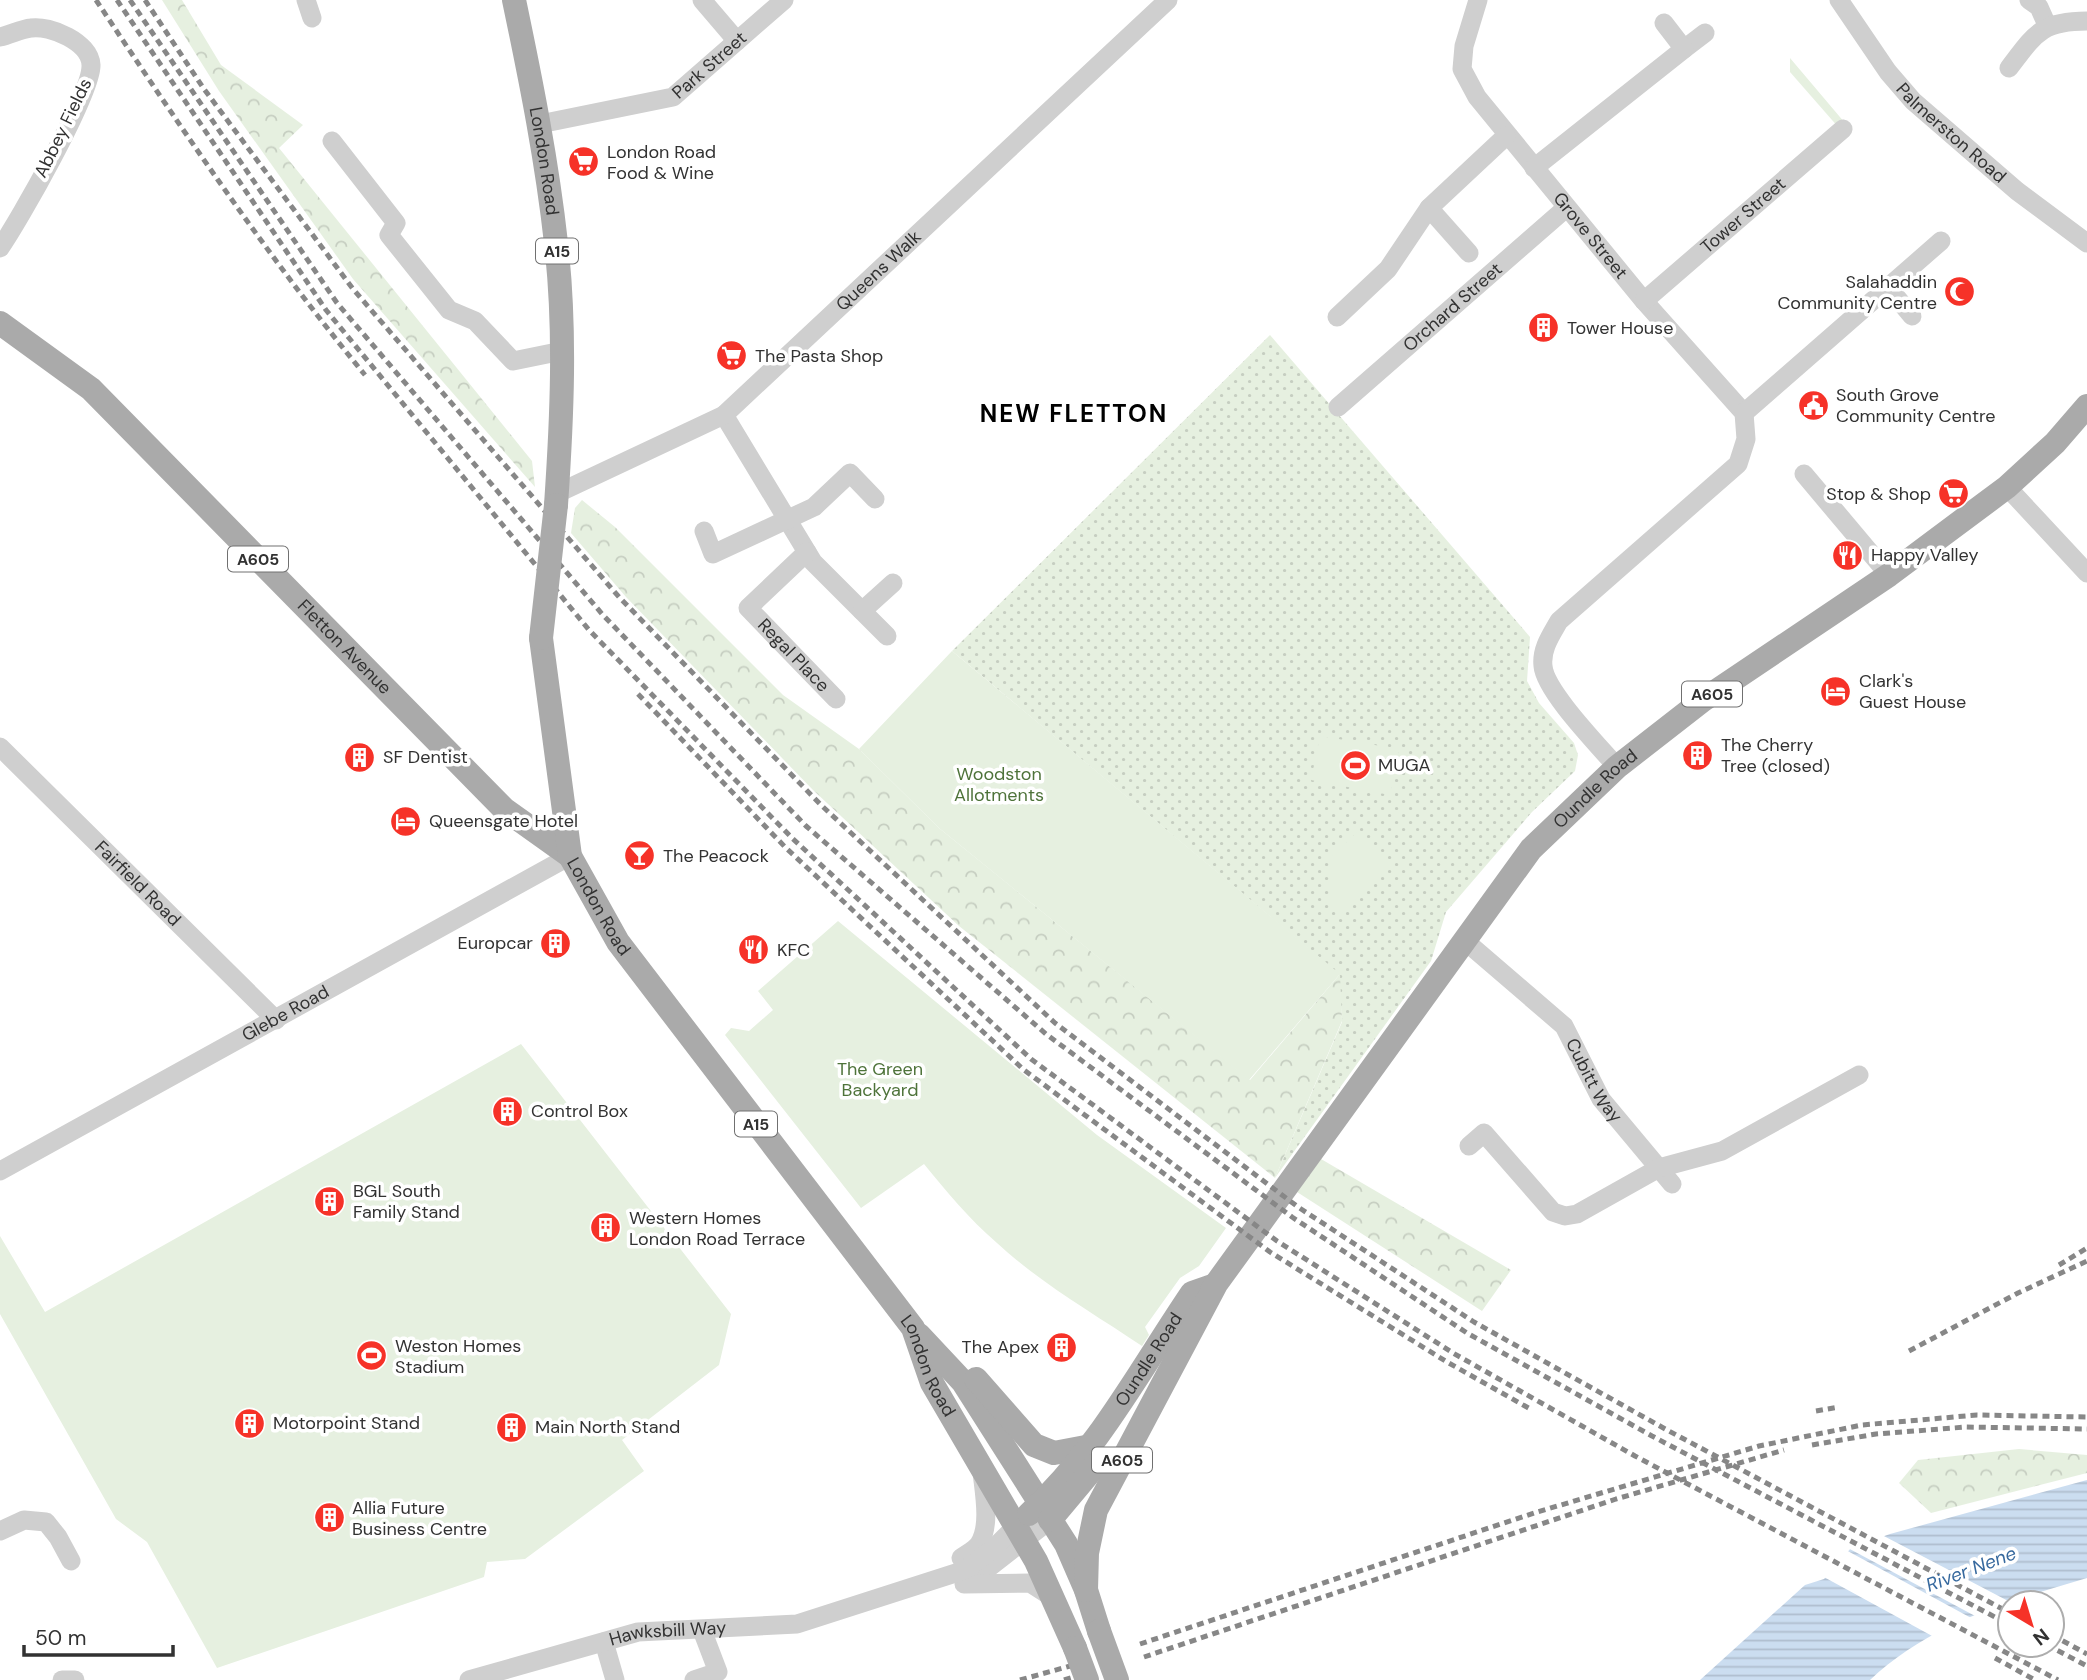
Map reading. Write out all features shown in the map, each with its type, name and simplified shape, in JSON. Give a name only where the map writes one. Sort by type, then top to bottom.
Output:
[{"type":"main road","name":"London Road","points":[[514,0],[540,124],[556,245],[562,351],[556,500],[541,638],[570,856],[618,942],[913,1328],[932,1383],[982,1465],[1056,1600],[1087,1680]]},
{"type":"main road","name":"Fletton Avenue","points":[[0,323],[91,388],[504,809],[570,856]]},
{"type":"main road","name":"Oundle Road","points":[[1086,1590],[1087,1553],[1096,1510],[1216,1284],[1540,838],[1617,767],[1713,693],[1889,575],[2007,487],[2055,443],[2087,406]]},
{"type":"main road","name":"Oundle Road","points":[[1045,1512],[1192,1293],[1216,1284]]},
{"type":"main road","name":"A605","points":[[913,1328],[963,1382],[1045,1512]]},
{"type":"main road","name":"Oundle Road","points":[[1020,1534],[1084,1480],[1138,1400],[1185,1339]]},
{"type":"main road","name":"A605","points":[[953,1371],[972,1376],[1034,1445],[1054,1453],[1091,1446]]},
{"type":"main road","points":[[1045,1512],[1066,1545],[1086,1590],[1116,1680]]},
{"type":"street","points":[[702,0],[737,41]]},
{"type":"street","name":"Park Street","points":[[540,124],[673,97],[784,0]]},
{"type":"street","name":"Queens Walk","points":[[556,500],[724,415],[1168,0]]},
{"type":"street","name":"Grove Street","points":[[1478,0],[1464,46],[1462,69],[1476,97],[1644,301],[1744,413]]},
{"type":"street","name":"Palmerston Road","points":[[1839,0],[1888,72],[1913,101],[2017,191],[2087,243]]},
{"type":"street","points":[[2029,0],[2039,7],[2047,25]]},
{"type":"street","points":[[2009,68],[2037,31],[2047,25],[2087,21]]},
{"type":"street","points":[[1664,23],[1684,49]]},
{"type":"street","name":"Abbey Fields","points":[[0,37],[40,27],[61,34],[81,46],[91,61],[90,78],[78,105],[0,248]]},
{"type":"street","points":[[1534,168],[1704,33]]},
{"type":"street","name":"Tower Street","points":[[1644,301],[1843,129]]},
{"type":"street","points":[[1337,317],[1388,269],[1429,208],[1506,136]]},
{"type":"street","points":[[331,141],[396,223],[388,235],[449,310],[475,321],[513,361],[562,351]]},
{"type":"street","points":[[1429,208],[1469,253]]},
{"type":"street","name":"Orchard Street","points":[[1338,407],[1566,208]]},
{"type":"street","points":[[1617,767],[1549,686],[1543,667],[1544,648],[1559,621],[1738,464],[1746,439],[1744,413],[1941,242]]},
{"type":"street","points":[[1888,287],[1912,317]]},
{"type":"street","points":[[724,415],[807,552],[887,636]]},
{"type":"street","points":[[704,531],[713,554],[814,507],[850,473],[875,499]]},
{"type":"street","points":[[1804,474],[1889,575]]},
{"type":"street","points":[[2007,487],[2087,573]]},
{"type":"street","name":"Regal Place","points":[[807,552],[748,608],[836,699]]},
{"type":"street","points":[[862,611],[892,583]]},
{"type":"street","name":"Fairfield Road","points":[[0,747],[276,1020]]},
{"type":"street","name":"Glebe Road","points":[[0,1171],[570,856]]},
{"type":"street","name":"Cubitt Way","points":[[1464,940],[1507,974],[1563,1026],[1601,1099],[1672,1184]]},
{"type":"street","points":[[1469,1146],[1484,1133],[1539,1200],[1553,1212],[1565,1216],[1591,1208],[1659,1168],[1723,1152],[1859,1075]]},
{"type":"street","name":"Hawksbill Way","points":[[868,1599],[901,1581],[950,1566],[979,1544],[985,1507],[982,1465]]},
{"type":"street","points":[[0,1531],[24,1520],[46,1522],[71,1561]]},
{"type":"street","name":"Hawksbill Way","points":[[964,1584],[1020,1534]]},
{"type":"street","name":"Hawksbill Way","points":[[469,1680],[638,1632],[797,1624],[965,1570],[1020,1534]]},
{"type":"street","name":"Hawksbill Way","points":[[868,1599],[883,1601],[964,1584],[1030,1583],[1056,1600]]},
{"type":"street","points":[[694,1680],[718,1672],[702,1630]]},
{"type":"street","points":[[604,1642],[615,1680]]},
{"type":"street","points":[[62,1680],[75,1680]]},
{"type":"green space","points":[[162,0],[182,0],[221,65],[303,125],[279,148],[532,461],[535,487],[353,279],[219,91]]},
{"type":"green space","points":[[1790,58],[1845,123],[1839,128],[1790,72]]},
{"type":"green space","points":[[1270,335],[1530,637],[1527,681],[1539,703],[1574,743],[1578,755],[1575,771],[1532,812],[1446,912],[1431,961],[1275,1178],[1342,1022],[1339,974],[952,651]]},
{"type":"green space","points":[[582,500],[615,527],[783,695],[859,749],[939,828],[1250,1080],[1340,974],[1342,1021],[1275,1178],[959,926],[813,790],[626,597],[571,533],[575,508]]},
{"type":"green space","name":"Woodston Allotments","points":[[952,651],[1340,974],[1249,1080],[939,828],[859,749]]},
{"type":"green space","name":"MUGA","points":[[1320,736],[1399,749],[1390,795],[1311,780]]},
{"type":"green space","points":[[1359,830],[1393,864],[1340,915],[1330,906],[1330,858]]},
{"type":"green space","name":"The Green Backyard","points":[[838,921],[1097,1135],[1226,1228],[1199,1266],[1180,1278],[1145,1327],[1149,1335],[1142,1346],[1014,1258],[968,1215],[924,1164],[861,1208],[725,1035],[731,1028],[749,1031],[773,1010],[758,991]]},
{"type":"green space","name":"Weston Homes Stadium","points":[[521,1044],[731,1314],[719,1365],[622,1440],[644,1471],[525,1559],[487,1562],[484,1577],[217,1668],[147,1542],[116,1519],[0,1314],[0,1236],[45,1312]]},
{"type":"green space","points":[[1321,1159],[1511,1270],[1482,1311],[1297,1192]]},
{"type":"green space","points":[[2019,1449],[2087,1455],[2087,1473],[1931,1513],[1899,1483],[1918,1460]]},
{"type":"water","name":"River Nene","points":[[2087,1480],[2087,1578],[2052,1589],[1996,1589],[1996,1607],[1918,1643],[1870,1680],[1700,1680],[1805,1585],[1824,1579],[1851,1548],[1890,1534]]},
{"type":"pier","points":[[1880,1534],[1996,1595],[1996,1609],[1977,1617],[1846,1547]]},
{"type":"pier","points":[[1844,1549],[1973,1619],[1934,1637],[1822,1576]]},
{"type":"railway","points":[[96,0],[259,238],[365,375]]},
{"type":"railway","points":[[117,0],[326,310],[589,630],[792,838],[1031,1059],[1277,1241],[1453,1353],[1635,1456],[2058,1680]]},
{"type":"railway","points":[[130,0],[337,303],[603,615],[806,826],[1046,1034],[1292,1217],[1467,1333],[1652,1436],[1996,1618]]},
{"type":"railway","points":[[145,0],[204,89],[353,289],[619,597],[821,805],[1055,1023],[1298,1207],[1474,1322],[1667,1430],[1996,1606]]},
{"type":"railway","points":[[638,694],[786,848],[1024,1070],[1270,1252],[1447,1362],[1532,1410]]},
{"type":"railway","points":[[2059,1265],[2087,1248]]},
{"type":"railway","points":[[1909,1351],[2018,1293],[2087,1261]]},
{"type":"railway","points":[[1816,1411],[1839,1407]]},
{"type":"railway","points":[[1140,1644],[1534,1513],[1759,1446],[1862,1425],[1977,1415],[2087,1417]]},
{"type":"railway","points":[[1812,1445],[1876,1434],[1966,1427],[2087,1429]]},
{"type":"railway","points":[[1144,1657],[1616,1499],[1784,1450]]},
{"type":"railway","points":[[2066,1643],[2087,1654]]},
{"type":"railway","points":[[2066,1655],[2087,1666]]},
{"type":"railway","points":[[1995,1658],[2035,1680]]},
{"type":"railway","points":[[1020,1680],[1070,1666]]},
{"type":"railway","points":[[1064,1680],[1074,1677]]},
{"type":"place","name":"London Road Food & Wine","points":[[584,162]]},
{"type":"place","name":"Salahaddin Community Centre","points":[[1960,292]]},
{"type":"place","name":"Tower House","points":[[1544,328]]},
{"type":"place","name":"The Pasta Shop","points":[[732,356]]},
{"type":"place","name":"South Grove Community Centre","points":[[1813,405]]},
{"type":"place","name":"Stop & Shop","points":[[1954,494]]},
{"type":"place","name":"Happy Valley","points":[[1848,555]]},
{"type":"place","name":"Clark's Guest House","points":[[1836,691]]},
{"type":"place","name":"The Cherry Tree (closed)","points":[[1698,755]]},
{"type":"place","name":"SF Dentist","points":[[360,757]]},
{"type":"place","name":"MUGA","points":[[1355,765]]},
{"type":"place","name":"Queensgate Hotel","points":[[406,821]]},
{"type":"place","name":"The Peacock","points":[[640,856]]},
{"type":"place","name":"Europcar","points":[[556,943]]},
{"type":"place","name":"KFC","points":[[754,950]]},
{"type":"place","name":"Control Box","points":[[508,1111]]},
{"type":"place","name":"BGL South Family Stand","points":[[330,1201]]},
{"type":"place","name":"Western Homes London Road Terrace","points":[[606,1228]]},
{"type":"place","name":"The Apex","points":[[1062,1347]]},
{"type":"place","name":"Weston Homes Stadium","points":[[372,1356]]},
{"type":"place","name":"Motorpoint Stand","points":[[250,1423]]},
{"type":"place","name":"Main North Stand","points":[[512,1427]]},
{"type":"place","name":"Allia Future Business Centre","points":[[329,1518]]},
{"type":"district","name":"NEW FLETTON","points":[[1074,413]]}]
